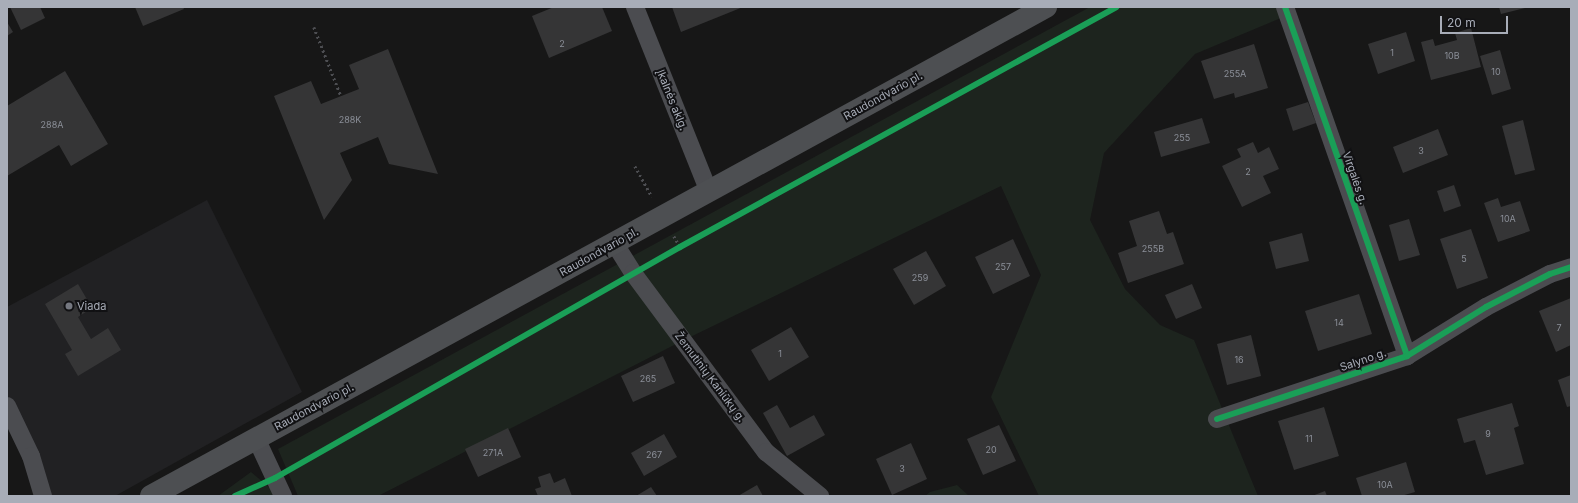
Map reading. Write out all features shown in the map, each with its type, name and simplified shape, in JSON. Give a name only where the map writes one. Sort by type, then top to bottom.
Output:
[{"type":"main road","name":"Raudondvario pl.","points":[[151,496],[615,244],[1046,7]]},
{"type":"street","name":"Įkalnės aklg.","points":[[635,7],[709,192]]},
{"type":"street","name":"Virgalės g.","points":[[1285,7],[1407,356]]},
{"type":"street","name":"Žemutinių Kaniūkų g.","points":[[615,244],[633,273],[766,452],[820,496]]},
{"type":"street","name":"Salyno g.","points":[[1217,420],[1407,356],[1486,307],[1550,274],[1571,267]]},
{"type":"street","points":[[7,406],[30,456],[43,496]]},
{"type":"street","points":[[256,438],[283,496]]},
{"type":"path","points":[[314,27],[341,96]]},
{"type":"shaded area","points":[[1090,7],[1277,7],[1281,18],[1195,54],[1104,153],[1090,220],[1125,289],[1160,325],[1194,340],[1258,496],[1039,496],[991,397],[1041,275],[1001,186],[682,341],[378,496],[298,496],[278,449]]},
{"type":"shaded area","points":[[207,200],[302,392],[115,496],[43,496],[7,406],[7,307]]},
{"type":"shaded area","points":[[251,472],[270,488],[274,496],[218,496]]},
{"type":"shaded area","points":[[957,485],[969,496],[925,496],[930,492]]},
{"type":"building","points":[[10,7],[40,7],[45,18],[21,30]]},
{"type":"building","points":[[135,7],[183,7],[184,9],[143,26]]},
{"type":"building","points":[[554,7],[602,7],[612,31],[549,58],[532,16]]},
{"type":"building","points":[[672,7],[743,7],[681,32]]},
{"type":"building","points":[[1499,7],[1525,7],[1525,8],[1501,14]]},
{"type":"building","points":[[7,22],[13,32],[7,36]]},
{"type":"building","points":[[1471,28],[1481,67],[1431,80],[1421,42],[1433,39],[1435,46],[1457,40],[1455,33]]},
{"type":"building","points":[[1406,32],[1415,61],[1378,74],[1368,44]]},
{"type":"building","points":[[1254,44],[1268,88],[1235,98],[1234,93],[1214,99],[1201,61]]},
{"type":"building","points":[[388,49],[438,174],[389,164],[378,137],[340,153],[352,180],[324,220],[274,96],[311,81],[321,104],[359,89],[349,65]]},
{"type":"building","points":[[1500,50],[1511,89],[1492,95],[1480,56]]},
{"type":"building","points":[[65,71],[108,144],[71,166],[59,145],[7,176],[7,106]]},
{"type":"building","points":[[1308,102],[1316,123],[1293,131],[1286,109]]},
{"type":"building","points":[[1202,118],[1210,143],[1161,157],[1154,132]]},
{"type":"building","points":[[1523,120],[1535,170],[1515,175],[1502,126]]},
{"type":"building","points":[[1438,129],[1448,155],[1403,173],[1393,147]]},
{"type":"building","points":[[1253,142],[1258,153],[1269,147],[1279,169],[1263,176],[1271,193],[1242,207],[1222,166],[1241,157],[1237,149]]},
{"type":"building","points":[[1454,185],[1461,206],[1444,212],[1437,191]]},
{"type":"building","points":[[1498,198],[1501,207],[1520,201],[1530,231],[1498,242],[1484,203]]},
{"type":"building","points":[[1159,211],[1167,234],[1173,232],[1184,264],[1128,283],[1118,253],[1137,246],[1129,221]]},
{"type":"building","points":[[1409,219],[1420,255],[1399,261],[1389,225]]},
{"type":"building","points":[[1471,229],[1488,278],[1457,289],[1440,239]]},
{"type":"building","points":[[1302,233],[1309,261],[1276,269],[1269,242]]},
{"type":"building","points":[[1013,239],[1030,276],[993,294],[975,257]]},
{"type":"building","points":[[926,251],[946,286],[914,305],[893,269]]},
{"type":"building","points":[[78,284],[92,308],[78,317],[91,339],[108,328],[121,350],[78,376],[65,354],[72,350],[45,304]]},
{"type":"building","points":[[1192,284],[1202,308],[1176,319],[1165,295]]},
{"type":"building","points":[[1359,294],[1372,334],[1318,351],[1305,311]]},
{"type":"building","points":[[1571,298],[1571,345],[1556,352],[1539,311]]},
{"type":"building","points":[[791,327],[809,357],[769,381],[751,350]]},
{"type":"building","points":[[1251,335],[1261,376],[1227,385],[1217,344]]},
{"type":"building","points":[[663,356],[675,383],[633,402],[621,376]]},
{"type":"building","points":[[1571,375],[1571,406],[1567,407],[1558,380]]},
{"type":"building","points":[[1512,403],[1519,426],[1514,428],[1524,464],[1486,475],[1475,440],[1464,443],[1457,419]]},
{"type":"building","points":[[777,405],[790,428],[814,415],[825,435],[787,456],[763,413]]},
{"type":"building","points":[[1324,407],[1339,456],[1294,470],[1278,421]]},
{"type":"building","points":[[999,425],[1016,461],[983,475],[967,439]]},
{"type":"building","points":[[508,428],[521,457],[478,477],[465,449]]},
{"type":"building","points":[[664,434],[677,457],[644,476],[631,453]]},
{"type":"building","points":[[911,443],[927,479],[892,495],[876,459]]},
{"type":"building","points":[[1406,462],[1415,492],[1401,496],[1362,496],[1356,478]]},
{"type":"building","points":[[550,473],[554,483],[565,478],[572,496],[538,496],[535,489],[541,487],[538,477]]},
{"type":"building","points":[[757,485],[763,496],[738,496]]},
{"type":"building","points":[[651,487],[657,496],[636,496]]},
{"type":"building","points":[[1325,491],[1327,496],[1312,496]]},
{"type":"cycle path","points":[[235,496],[275,478],[680,247],[1116,7]]},
{"type":"cycle path","points":[[1285,7],[1407,356]]},
{"type":"cycle path","points":[[1217,419],[1407,356],[1486,307],[1550,274],[1571,267]]},
{"type":"place","name":"Viada","points":[[69,306]]}]
